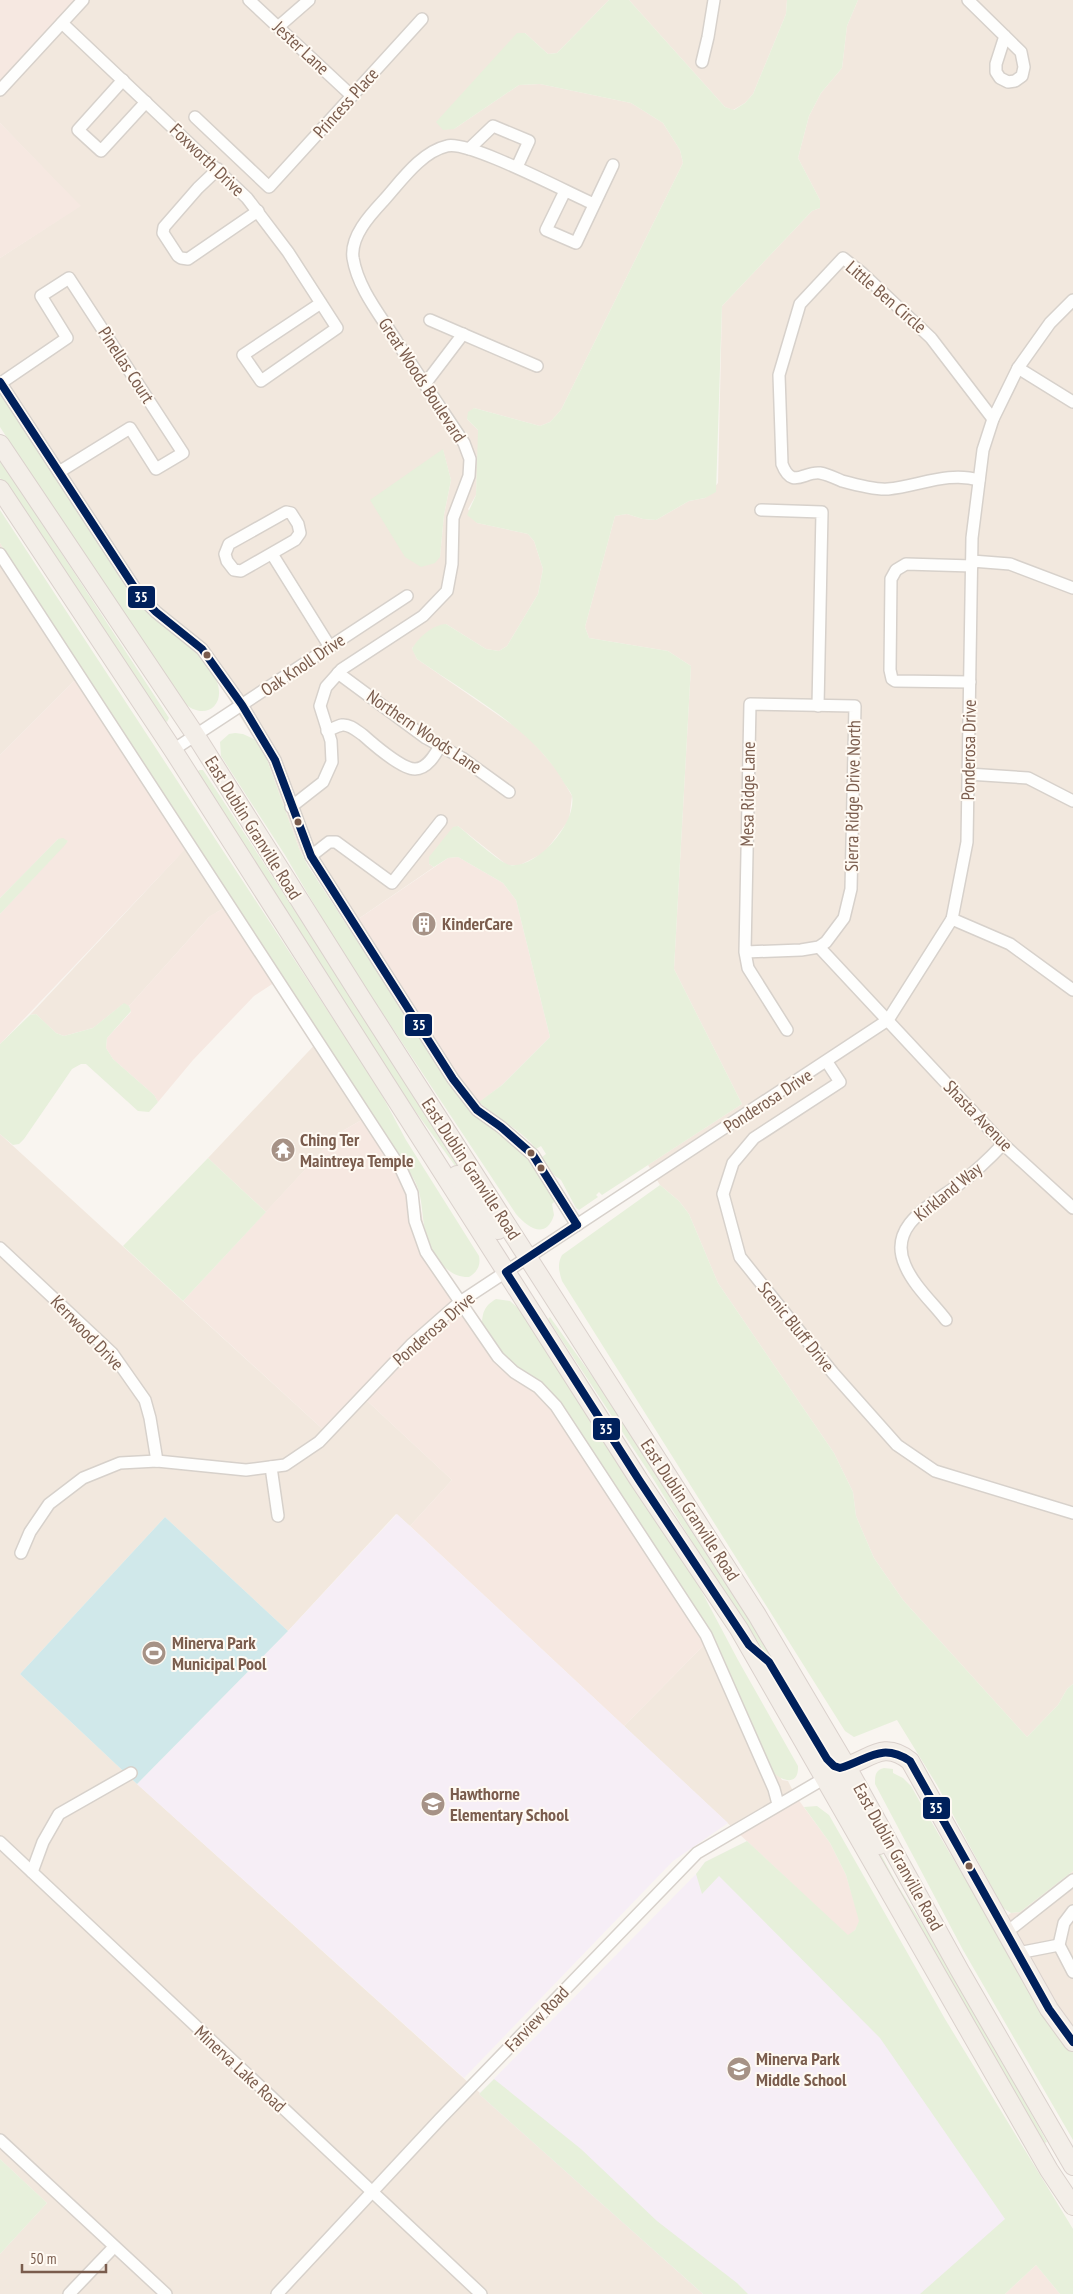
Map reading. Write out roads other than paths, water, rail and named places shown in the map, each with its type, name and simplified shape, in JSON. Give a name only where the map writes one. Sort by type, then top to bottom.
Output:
[{"type":"main road","name":"East Dublin Granville Road","points":[[0,444],[196,736],[757,1615],[847,1766],[960,1971],[1068,2159]]},
{"type":"main road","name":"East Dublin Granville Road","points":[[0,489],[173,750],[639,1480],[748,1646],[1049,2170],[1073,2206]]},
{"type":"main road","points":[[390,1090],[503,1237],[528,1256]]},
{"type":"main road","points":[[506,1272],[535,1289],[662,1466]]},
{"type":"main road","points":[[748,1646],[769,1662],[827,1759],[840,1768],[882,1750],[902,1754],[910,1761],[1049,2009],[1073,2042]]},
{"type":"main road","points":[[825,1778],[832,1776],[843,1784],[944,1961],[960,1971]]},
{"type":"street","points":[[0,90],[83,0]]},
{"type":"street","name":"Jester Lane","points":[[249,0],[352,96]]},
{"type":"street","points":[[278,27],[309,0]]},
{"type":"street","points":[[702,62],[714,0]]},
{"type":"street","points":[[968,0],[1005,36]]},
{"type":"street","name":"Princess Place","points":[[195,117],[269,187],[422,18]]},
{"type":"street","name":"Foxworth Drive","points":[[62,23],[247,198],[288,252],[321,303],[337,328],[261,381],[243,355],[321,303]]},
{"type":"street","points":[[123,80],[78,130],[101,151],[146,102]]},
{"type":"street","points":[[469,149],[493,126],[529,141],[517,167]]},
{"type":"street","name":"Great Woods Boulevard","points":[[291,807],[323,782],[332,762],[331,741],[320,706],[326,687],[338,672],[423,616],[446,592],[452,564],[453,518],[469,476],[470,459],[464,443],[364,290],[353,257],[355,244],[372,212],[424,158],[446,146],[458,145],[517,167],[594,204]]},
{"type":"street","points":[[565,191],[546,230],[576,243],[613,165]]},
{"type":"street","points":[[218,169],[198,188],[164,227],[163,233],[178,256],[188,259],[258,211]]},
{"type":"street","name":"Little Ben Circle","points":[[979,480],[968,477],[927,480],[886,490],[845,482],[819,473],[798,479],[790,477],[784,472],[782,464],[779,374],[800,304],[843,258],[862,273],[932,338],[993,419]]},
{"type":"street","name":"Pinellas Court","points":[[0,383],[67,338],[41,296],[69,278],[183,453],[156,469],[130,428],[59,472]]},
{"type":"street","name":"Ponderosa Drive","points":[[21,1553],[30,1532],[49,1504],[83,1478],[120,1463],[157,1461],[246,1470],[285,1465],[319,1442],[411,1345],[460,1302],[827,1062],[888,1020],[952,919],[967,842],[972,538],[983,450],[993,419],[1018,368],[1050,323],[1073,300]]},
{"type":"street","points":[[430,320],[537,366]]},
{"type":"street","points":[[424,384],[463,334]]},
{"type":"street","points":[[1018,368],[1073,402]]},
{"type":"street","name":"East Dublin Granville Road","points":[[0,383],[140,596],[156,612],[202,649],[242,705],[275,760],[291,807],[311,856],[453,1079],[477,1110],[501,1127],[533,1155],[577,1225]]},
{"type":"street","points":[[761,510],[822,512],[818,706]]},
{"type":"street","points":[[281,513],[291,513],[298,524],[300,533],[295,540],[272,554],[238,572],[227,561],[225,554],[229,544],[281,513]]},
{"type":"street","points":[[0,554],[402,1169],[412,1193],[415,1221],[426,1252],[498,1357],[514,1372],[538,1387],[556,1406],[706,1635],[770,1780],[778,1804]]},
{"type":"street","points":[[272,554],[330,647]]},
{"type":"street","points":[[970,682],[895,681],[892,679],[890,670],[891,588],[896,570],[906,564],[1010,564],[1073,588]]},
{"type":"street","name":"Oak Knoll Drive","points":[[173,750],[407,596]]},
{"type":"street","name":"Northern Woods Lane","points":[[338,672],[426,738],[483,772],[509,792]]},
{"type":"street","name":"Mesa Ridge Lane","points":[[787,1030],[748,968],[745,952],[750,704],[818,706]]},
{"type":"street","name":"Sierra Ridge Drive North","points":[[818,706],[855,706],[851,889],[844,918],[826,942],[819,947]]},
{"type":"street","points":[[327,731],[342,725],[353,728],[409,768],[416,769],[425,766],[435,756],[440,746]]},
{"type":"street","points":[[968,774],[1028,778],[1073,801]]},
{"type":"street","points":[[311,856],[329,842],[336,842],[392,884],[441,821]]},
{"type":"street","points":[[952,919],[1010,944],[1073,990]]},
{"type":"street","points":[[745,952],[801,950],[819,947],[888,1020]]},
{"type":"street","name":"Shasta Avenue","points":[[888,1020],[1004,1144],[1073,1208]]},
{"type":"street","name":"Scenic Bluff Drive","points":[[827,1062],[840,1082],[754,1138],[733,1163],[723,1194],[740,1257],[833,1373],[897,1445],[935,1471],[1073,1513]]},
{"type":"street","name":"Kirkland Way","points":[[946,1320],[905,1266],[900,1252],[905,1229],[919,1212],[959,1184],[1004,1144]]},
{"type":"street","name":"Kerrwood Drive","points":[[0,1248],[112,1353],[145,1400],[157,1461]]},
{"type":"street","points":[[271,1467],[278,1516]]},
{"type":"street","points":[[32,1872],[43,1842],[59,1814],[130,1773]]},
{"type":"street","name":"Farview Road","points":[[277,2294],[440,2119],[697,1853],[825,1778]]},
{"type":"street","name":"Minerva Lake Road","points":[[0,1842],[239,2069],[481,2294]]},
{"type":"street","points":[[1007,1932],[1073,1880]]},
{"type":"street","points":[[1073,1911],[1064,1923],[1059,1945],[1073,1972]]},
{"type":"street","points":[[1018,1953],[1059,1945]]},
{"type":"street","points":[[0,2140],[166,2294]]},
{"type":"street","points":[[69,2294],[114,2247]]},
{"type":"water","name":"Minerva Park Municipal Pool","points":[[165,1517],[288,1631],[137,1784],[20,1674]]},
{"type":"place","name":"KinderCare","points":[[424,924]]},
{"type":"place","name":"Ching Ter Maintreya Temple","points":[[283,1150]]},
{"type":"place","name":"Minerva Park Municipal Pool","points":[[154,1653]]},
{"type":"place","name":"Hawthorne Elementary School","points":[[433,1804]]},
{"type":"place","name":"Minerva Park Middle School","points":[[739,2069]]}]
